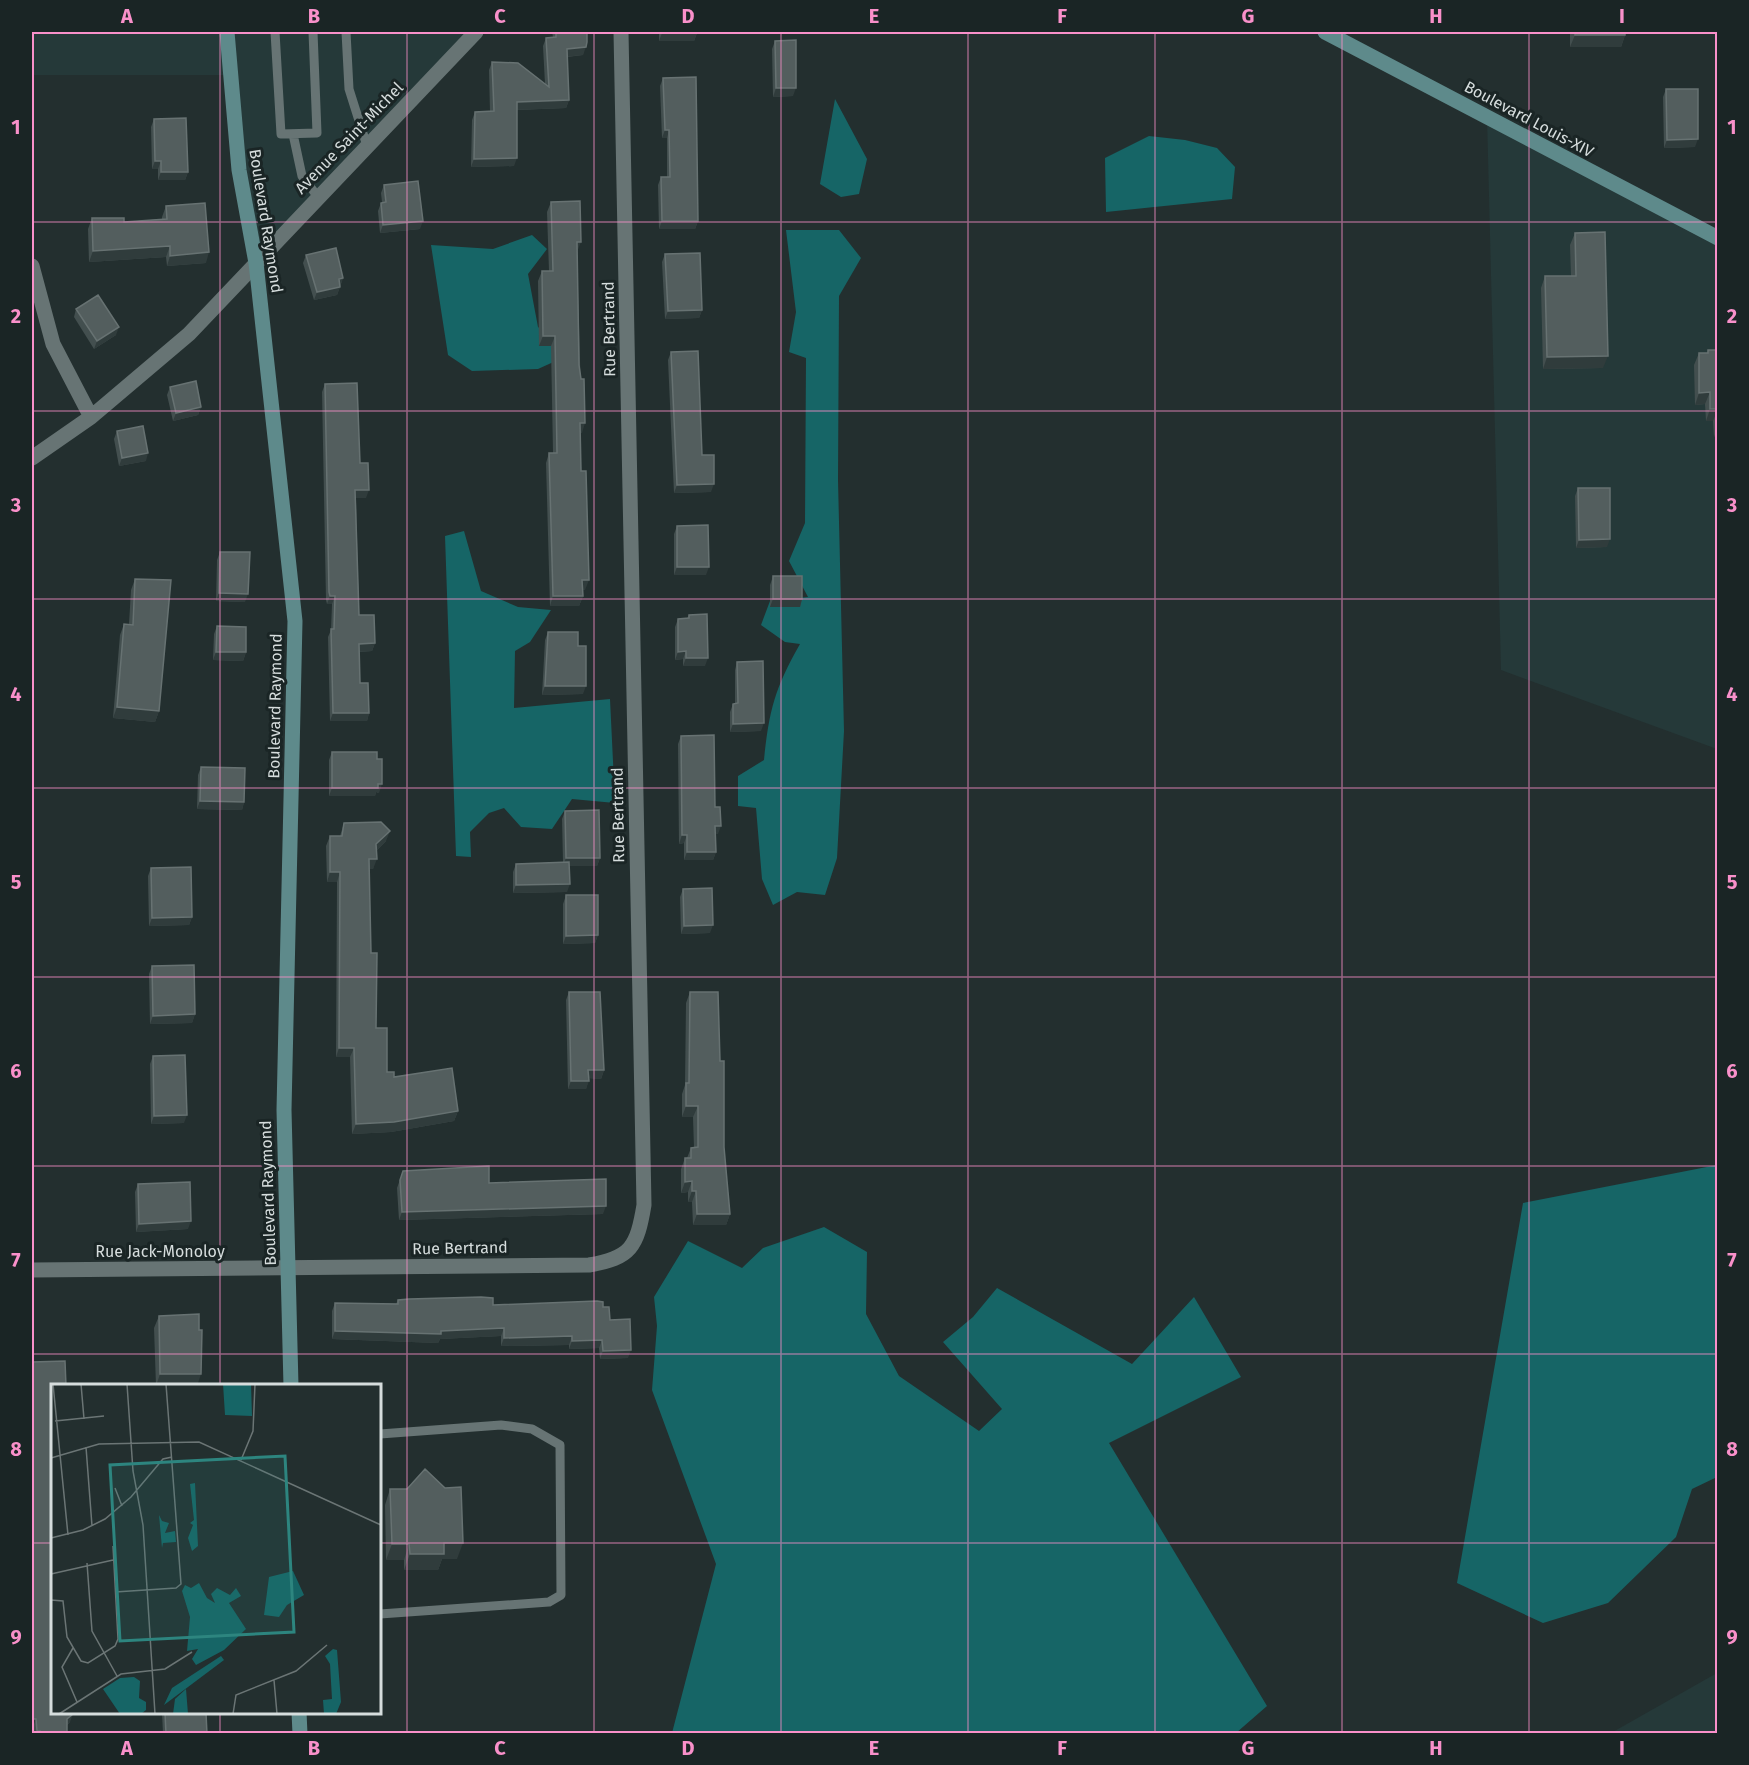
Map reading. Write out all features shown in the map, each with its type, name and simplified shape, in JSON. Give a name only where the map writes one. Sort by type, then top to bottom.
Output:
[{"type":"street","name":"Boulevard Raymond","points":[[227,32],[238,170],[256,263],[295,621],[284,1110],[291,1384]]},
{"type":"street","name":"Avenue Saint-Michel","points":[[32,458],[91,417],[189,334],[476,32]]},
{"type":"street","name":"Rue Bertrand","points":[[289,1268],[589,1265],[615,1261],[632,1247],[640,1228],[643,1193],[621,32]]},
{"type":"street","name":"Boulevard Louis-XIV","points":[[1325,32],[1718,238]]},
{"type":"street","points":[[32,266],[54,344],[91,417]]},
{"type":"street","name":"Rue Jack-Monoloy","points":[[32,1270],[289,1268]]},
{"type":"street","points":[[299,1714],[300,1734]]},
{"type":"lane","points":[[275,32],[281,134],[316,133],[313,32]]},
{"type":"lane","points":[[345,32],[349,89],[367,146]]},
{"type":"lane","points":[[293,134],[302,176],[318,197]]},
{"type":"lane","points":[[381,1434],[501,1425],[532,1429],[560,1446],[561,1595],[549,1602],[381,1614]]},
{"type":"shaded area","points":[[32,32],[485,32],[256,263],[228,75],[32,75]]},
{"type":"shaded area","points":[[835,99],[867,159],[859,194],[841,197],[820,184]]},
{"type":"shaded area","points":[[1487,117],[1717,238],[1717,749],[1501,670]]},
{"type":"shaded area","points":[[1149,136],[1185,140],[1217,148],[1235,167],[1232,199],[1106,212],[1105,158]]},
{"type":"shaded area","points":[[786,230],[839,230],[861,258],[839,296],[838,480],[844,731],[837,858],[825,895],[797,892],[773,905],[762,879],[756,808],[738,806],[738,776],[764,760],[774,700],[800,644],[785,642],[761,625],[770,601],[808,597],[789,561],[805,523],[806,358],[789,352],[796,312]]},
{"type":"shaded area","points":[[532,235],[547,249],[528,274],[538,327],[571,354],[538,369],[472,371],[448,355],[431,245],[493,249]]},
{"type":"shaded area","points":[[464,531],[481,591],[518,607],[551,610],[530,642],[515,651],[514,708],[610,699],[615,803],[572,799],[552,829],[521,827],[504,808],[489,813],[470,832],[471,857],[456,856],[445,536]]},
{"type":"shaded area","points":[[1717,1165],[1717,1477],[1692,1489],[1676,1537],[1608,1603],[1543,1623],[1457,1583],[1523,1203]]},
{"type":"shaded area","points":[[824,1227],[867,1252],[866,1314],[899,1376],[979,1431],[1002,1409],[943,1342],[973,1317],[997,1288],[1132,1364],[1194,1297],[1241,1377],[1109,1443],[1267,1706],[1236,1733],[672,1733],[716,1564],[652,1390],[657,1326],[654,1297],[688,1241],[742,1268],[763,1248]]},
{"type":"shaded area","points":[[1717,1673],[1717,1733],[1611,1733]]},
{"type":"building","points":[[556,32],[587,32],[586,47],[567,49],[569,100],[517,102],[517,158],[474,159],[475,112],[494,111],[492,62],[518,63],[549,87],[546,38],[556,37]]},
{"type":"building","points":[[697,32],[697,33],[662,33]]},
{"type":"building","points":[[1575,32],[1625,32],[1625,35],[1575,35]]},
{"type":"building","points":[[796,40],[796,88],[776,88],[775,41]]},
{"type":"building","points":[[696,77],[698,221],[662,221],[661,177],[670,177],[669,130],[665,130],[663,78]]},
{"type":"building","points":[[1666,89],[1698,89],[1698,139],[1667,140]]},
{"type":"building","points":[[186,118],[188,172],[161,172],[161,161],[155,161],[154,119]]},
{"type":"building","points":[[418,181],[423,221],[383,225],[381,203],[386,202],[384,185]]},
{"type":"building","points":[[580,201],[581,242],[577,242],[579,365],[581,379],[584,379],[585,423],[580,423],[581,471],[586,471],[589,580],[582,580],[583,596],[553,596],[549,453],[557,453],[555,336],[543,336],[542,271],[553,271],[551,202]]},
{"type":"building","points":[[205,203],[209,252],[170,256],[170,246],[93,251],[92,218],[124,218],[124,222],[167,219],[166,206]]},
{"type":"building","points":[[1605,232],[1608,356],[1547,357],[1545,276],[1576,276],[1575,233]]},
{"type":"building","points":[[336,248],[343,278],[339,279],[340,287],[317,292],[306,255]]},
{"type":"building","points":[[700,253],[702,310],[668,311],[665,254]]},
{"type":"building","points":[[98,295],[119,327],[97,341],[76,309]]},
{"type":"building","points":[[1708,350],[1718,350],[1718,409],[1710,409],[1710,392],[1699,393],[1699,353],[1708,353]]},
{"type":"building","points":[[698,351],[702,455],[714,455],[714,484],[677,485],[671,352]]},
{"type":"building","points":[[196,381],[201,407],[176,413],[170,387]]},
{"type":"building","points":[[357,383],[360,463],[368,463],[369,490],[355,490],[359,615],[374,615],[375,643],[359,644],[360,683],[368,683],[369,713],[333,713],[331,629],[334,629],[335,596],[330,596],[329,592],[325,384]]},
{"type":"building","points":[[143,426],[148,453],[122,458],[117,431]]},
{"type":"building","points":[[1578,488],[1610,488],[1610,539],[1579,540]]},
{"type":"building","points":[[708,525],[709,567],[677,567],[677,526]]},
{"type":"building","points":[[220,552],[250,552],[248,594],[219,593]]},
{"type":"building","points":[[773,576],[802,576],[802,599],[773,599]]},
{"type":"building","points":[[135,579],[171,580],[159,711],[117,707],[124,624],[133,625]]},
{"type":"building","points":[[707,614],[708,658],[686,658],[686,651],[678,652],[678,619],[689,618],[689,615]]},
{"type":"building","points":[[217,626],[246,627],[246,652],[216,652]]},
{"type":"building","points":[[548,632],[578,632],[578,646],[586,646],[586,686],[545,686]]},
{"type":"building","points":[[763,661],[764,723],[733,724],[733,704],[738,703],[737,662]]},
{"type":"building","points":[[714,735],[715,807],[720,807],[721,826],[715,826],[716,852],[687,852],[687,835],[682,835],[681,736]]},
{"type":"building","points":[[332,752],[377,752],[377,759],[382,759],[382,784],[378,784],[378,788],[332,788]]},
{"type":"building","points":[[201,767],[245,768],[244,802],[200,801]]},
{"type":"building","points":[[599,810],[600,858],[566,858],[565,811]]},
{"type":"building","points":[[381,822],[390,831],[376,844],[377,859],[369,859],[371,953],[377,953],[376,1028],[387,1028],[387,1072],[394,1072],[394,1077],[452,1068],[458,1111],[394,1122],[356,1124],[354,1048],[339,1048],[340,872],[330,872],[330,836],[342,836],[344,823]]},
{"type":"building","points":[[569,862],[570,884],[516,885],[516,864]]},
{"type":"building","points":[[191,867],[192,917],[152,918],[151,868]]},
{"type":"building","points":[[712,888],[713,925],[684,926],[683,889]]},
{"type":"building","points":[[566,895],[598,895],[598,935],[566,936]]},
{"type":"building","points":[[194,965],[195,1014],[153,1016],[152,966]]},
{"type":"building","points":[[569,992],[600,992],[604,1070],[588,1070],[589,1081],[571,1081]]},
{"type":"building","points":[[690,992],[718,992],[720,1061],[724,1061],[724,1147],[730,1214],[697,1214],[696,1191],[692,1191],[692,1181],[685,1182],[685,1158],[691,1158],[691,1148],[698,1147],[698,1106],[686,1106],[686,1083],[689,1083]]},
{"type":"building","points":[[185,1055],[187,1115],[154,1116],[153,1056]]},
{"type":"building","points":[[489,1166],[489,1183],[606,1179],[606,1206],[402,1212],[400,1180],[403,1171]]},
{"type":"building","points":[[190,1182],[191,1221],[139,1224],[138,1184]]},
{"type":"building","points":[[493,1298],[493,1305],[603,1302],[603,1307],[609,1307],[610,1320],[630,1319],[631,1350],[603,1351],[602,1340],[572,1341],[572,1336],[504,1338],[504,1328],[441,1331],[441,1334],[335,1331],[335,1303],[398,1304],[398,1300],[409,1299]]},
{"type":"building","points":[[199,1314],[199,1330],[202,1330],[201,1374],[160,1374],[159,1316]]},
{"type":"building","points":[[65,1361],[66,1384],[51,1384],[51,1714],[73,1714],[67,1719],[67,1734],[40,1734],[40,1731],[37,1731],[36,1719],[33,1719],[32,1362]]},
{"type":"building","points":[[425,1469],[445,1488],[461,1487],[463,1543],[444,1543],[444,1554],[410,1554],[409,1544],[392,1544],[390,1489],[407,1489]]},
{"type":"building","points":[[165,1714],[206,1714],[207,1734],[166,1734]]}]
